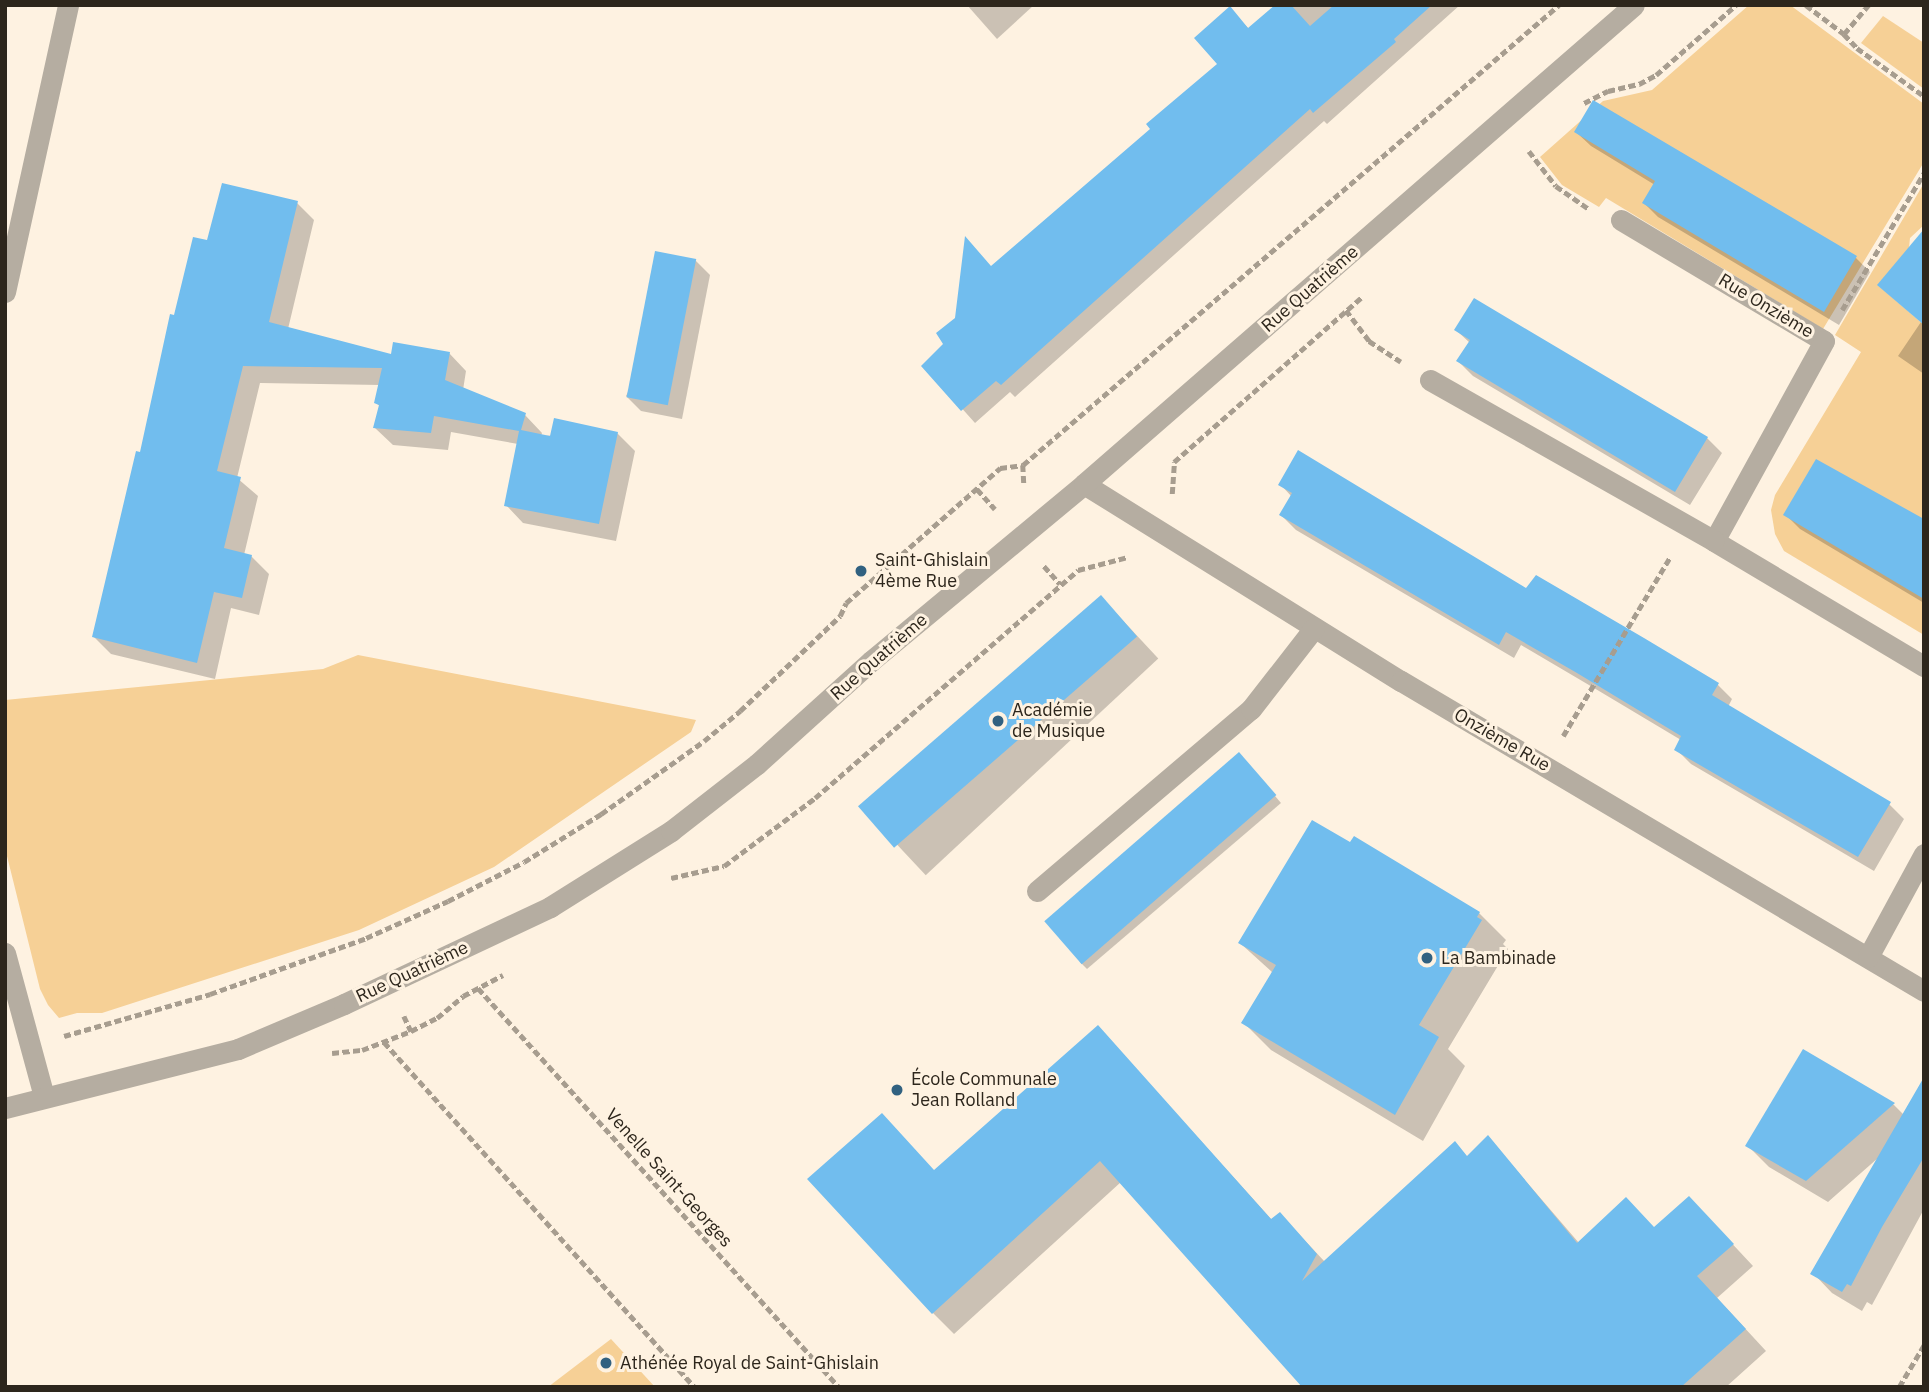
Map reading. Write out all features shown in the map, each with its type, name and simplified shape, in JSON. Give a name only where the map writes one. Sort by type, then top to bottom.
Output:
[{"type":"street","points":[[5,292],[68,5]]},
{"type":"street","name":"Rue Quatrième","points":[[5,1108],[238,1049],[344,1004],[550,908],[671,831],[757,764],[871,662],[1084,484],[1634,5]]},
{"type":"street","name":"Rue Onzième","points":[[1620,219],[1824,341],[1714,541]]},
{"type":"street","points":[[1430,380],[1714,541],[1924,666]]},
{"type":"street","name":"Onzième Rue","points":[[1084,484],[1314,628],[1924,991]]},
{"type":"street","points":[[1037,891],[1251,709],[1314,628]]},
{"type":"street","points":[[1868,957],[1924,854]]},
{"type":"street","points":[[5,953],[44,1097]]},
{"type":"path","points":[[30,1046],[262,976],[366,938],[448,901],[524,862],[601,814],[704,741],[801,655],[840,616],[846,603],[1000,468],[1023,465],[1559,5]]},
{"type":"path","points":[[1806,5],[1844,34],[1857,48],[1924,96]]},
{"type":"path","points":[[1844,34],[1868,5]]},
{"type":"path","points":[[1528,151],[1556,186],[1595,212],[1620,219]]},
{"type":"path","points":[[1824,341],[1924,173]]},
{"type":"path","points":[[1346,310],[1369,341],[1430,380]]},
{"type":"path","points":[[1546,766],[1688,526]]},
{"type":"path","name":"Venelle Saint-Georges","points":[[478,988],[839,1387]]},
{"type":"path","points":[[384,1042],[695,1387]]},
{"type":"path","points":[[1899,1387],[1924,1345]]},
{"type":"shaded area","points":[[1749,5],[1790,5],[1924,104],[1924,162],[1823,329],[1606,198],[1599,207],[1562,185],[1540,157],[1603,101],[1652,90]]},
{"type":"shaded area","points":[[1883,16],[1924,43],[1924,89],[1861,43]]},
{"type":"shaded area","points":[[1924,183],[1924,225],[1910,238],[1909,248],[1878,285],[1924,325],[1924,635],[1784,551],[1775,534],[1771,510],[1775,495],[1861,352],[1835,335]]},
{"type":"shaded area","points":[[358,655],[696,720],[691,732],[494,867],[359,930],[102,1013],[77,1013],[59,1018],[40,989],[5,848],[5,700],[323,669]]},
{"type":"shaded area","name":"Athénée Royal de Saint-Ghislain","points":[[611,1339],[655,1387],[548,1387]]},
{"type":"building","points":[[1275,5],[1291,5],[1310,26],[1334,5],[1432,5],[1394,39],[1396,42],[1313,113],[1310,109],[1001,385],[996,381],[961,411],[921,366],[943,344],[936,333],[955,318],[965,236],[991,266],[1150,129],[1146,124],[1217,64],[1194,38],[1230,6],[1248,28]]},
{"type":"building","points":[[1593,100],[1857,256],[1824,312],[1642,203],[1655,181],[1574,132]]},
{"type":"building","points":[[222,183],[298,201],[269,322],[391,354],[393,342],[450,352],[445,380],[526,413],[521,430],[550,436],[554,418],[618,432],[599,524],[504,506],[519,431],[434,416],[431,433],[373,428],[379,405],[374,403],[382,368],[243,366],[217,471],[241,477],[224,548],[252,555],[242,598],[214,592],[197,663],[92,637],[136,451],[140,452],[170,314],[174,315],[193,237],[207,240]]},
{"type":"building","points":[[1924,229],[1924,325],[1877,285]]},
{"type":"building","points":[[655,251],[696,259],[668,405],[627,397]]},
{"type":"building","points":[[1474,298],[1708,437],[1675,492],[1456,361],[1470,340],[1454,330]]},
{"type":"building","points":[[1298,450],[1526,588],[1536,575],[1644,638],[1719,683],[1712,695],[1891,802],[1858,857],[1674,750],[1681,736],[1577,673],[1506,632],[1499,645],[1279,515],[1292,493],[1278,485]]},
{"type":"building","points":[[1816,459],[1924,519],[1924,599],[1783,515]]},
{"type":"building","name":"Académie de Musique","points":[[1101,595],[1137,637],[894,848],[858,806]]},
{"type":"building","points":[[1239,752],[1276,795],[1082,964],[1044,921]]},
{"type":"building","name":"La Bambinade","points":[[1312,820],[1350,842],[1354,836],[1480,912],[1477,917],[1482,920],[1419,1025],[1439,1037],[1395,1115],[1241,1023],[1276,965],[1238,943]]},
{"type":"building","points":[[1098,1025],[1271,1219],[1280,1212],[1317,1254],[1302,1281],[1455,1141],[1467,1156],[1488,1135],[1577,1243],[1626,1197],[1654,1227],[1689,1196],[1734,1244],[1697,1276],[1746,1329],[1681,1387],[1302,1387],[1100,1161],[932,1314],[807,1179],[882,1113],[934,1170]]},
{"type":"building","points":[[1803,1049],[1895,1103],[1806,1181],[1745,1146]]},
{"type":"building","points":[[1924,1077],[1924,1157],[1851,1286],[1847,1284],[1842,1292],[1810,1274]]},
{"type":"place","name":"Saint-Ghislain 4ème Rue","points":[[861,571]]},
{"type":"place","name":"Académie de Musique","points":[[998,721]]},
{"type":"place","name":"La Bambinade","points":[[1427,958]]},
{"type":"place","name":"École Communale Jean Rolland","points":[[897,1090]]},
{"type":"place","name":"Athénée Royal de Saint-Ghislain","points":[[606,1363]]}]
